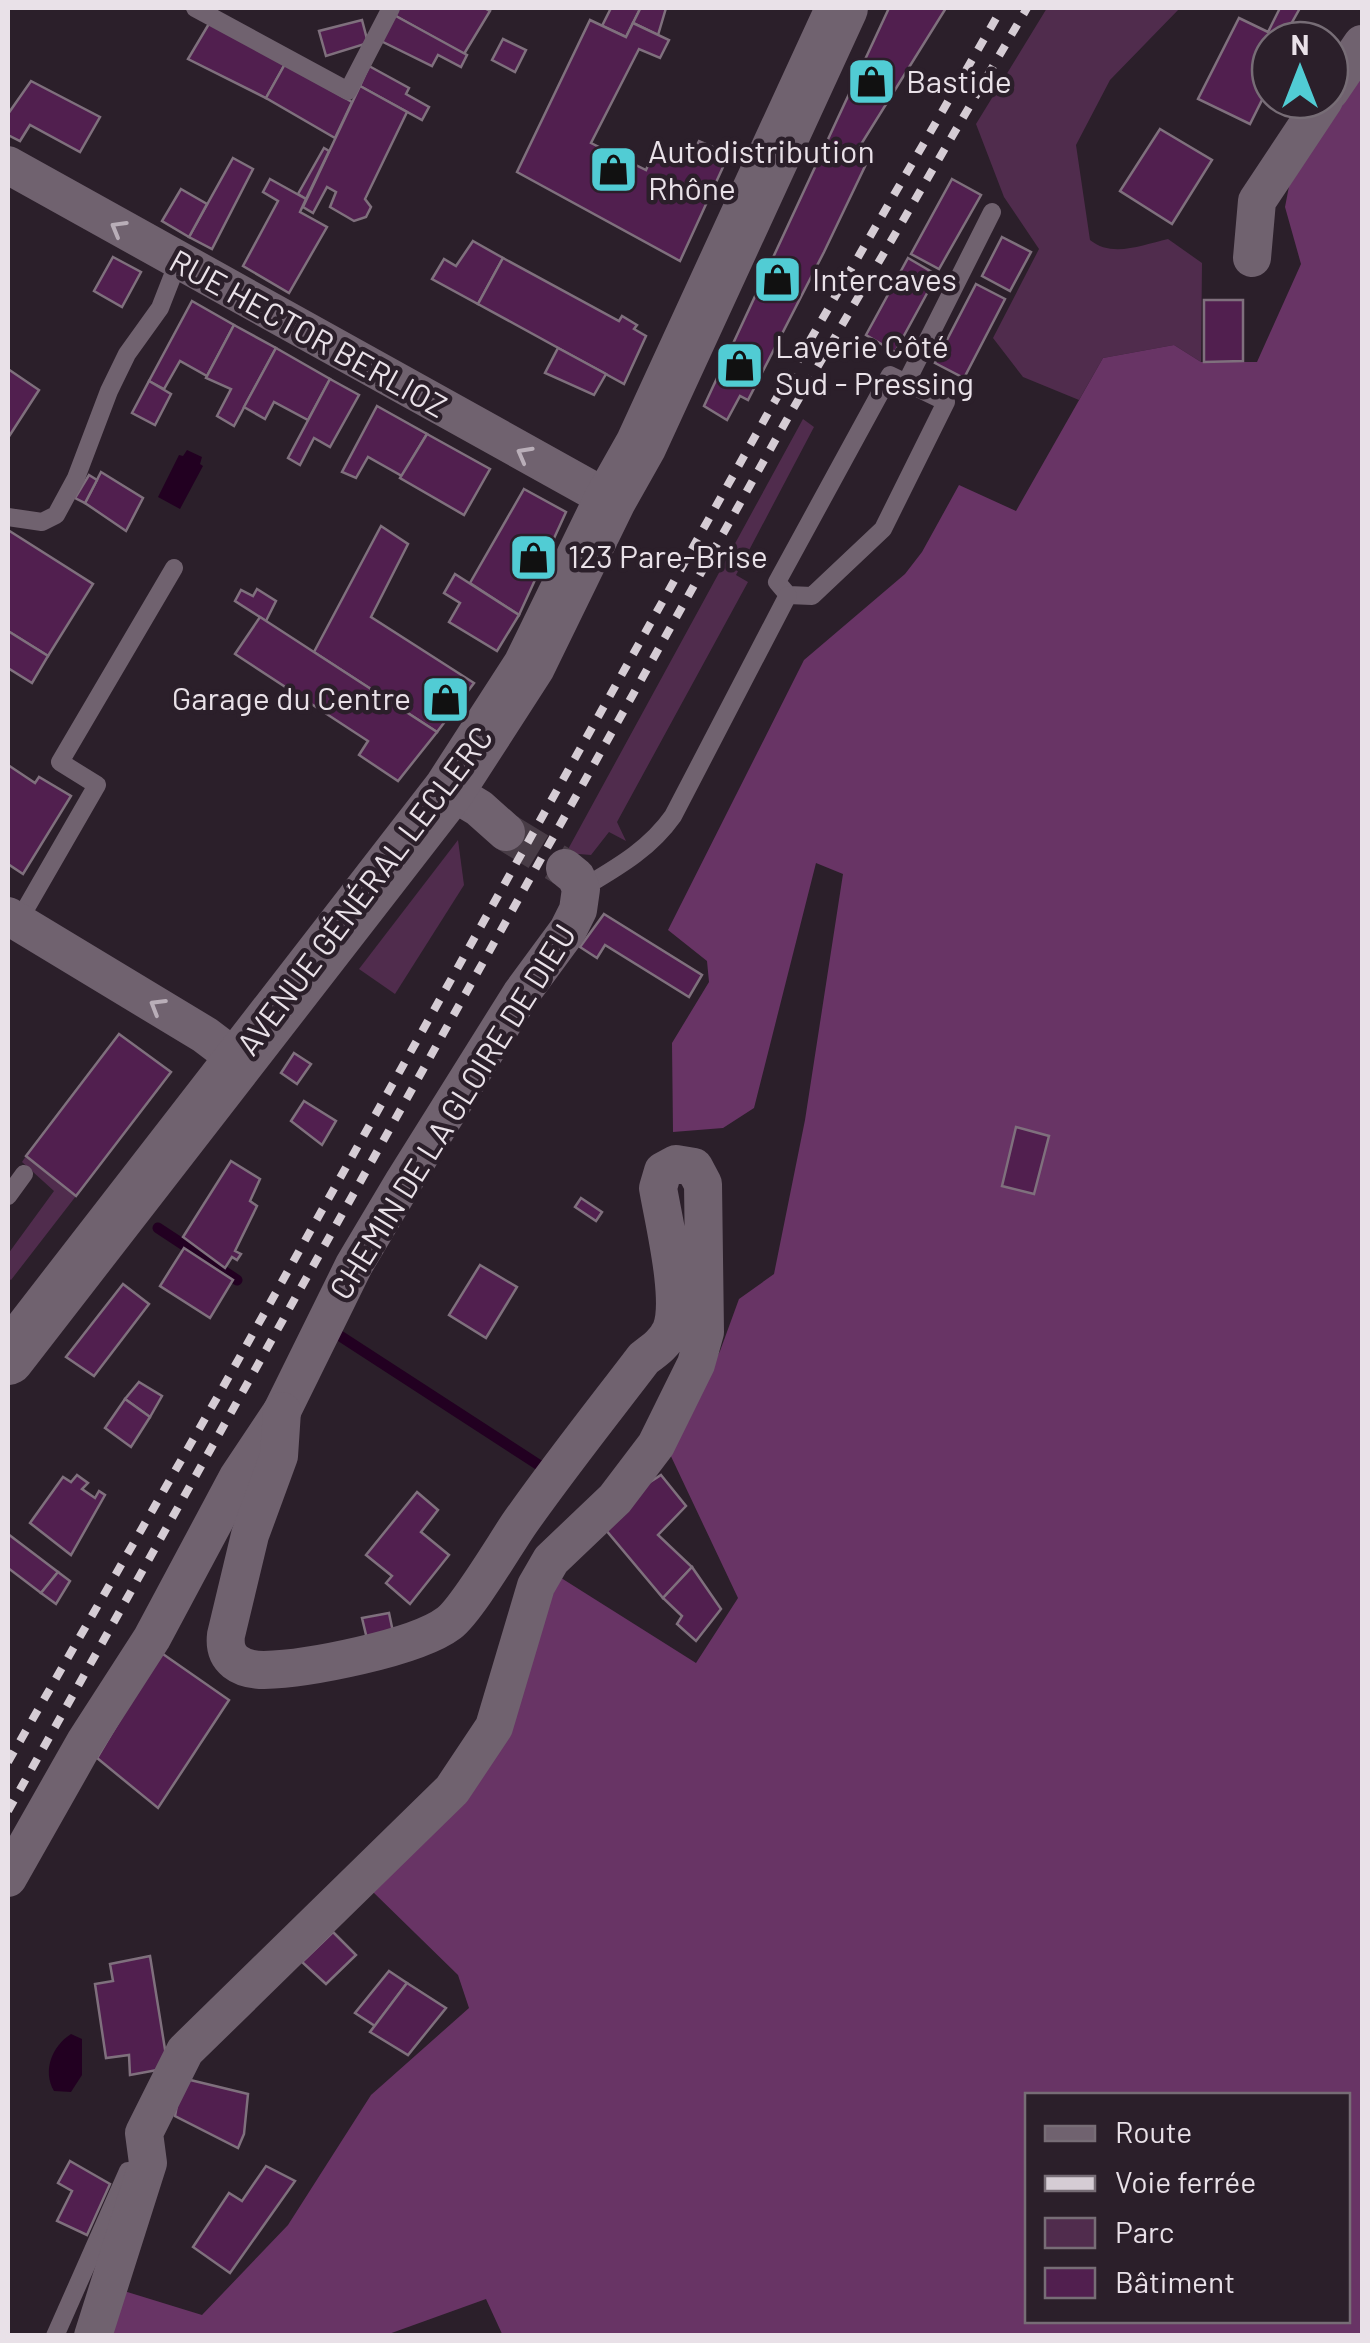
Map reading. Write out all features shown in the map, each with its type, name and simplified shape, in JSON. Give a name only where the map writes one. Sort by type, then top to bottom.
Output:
[{"type":"main road","name":"AVENUE GÉNÉRAL LECLERC","points":[[8,1358],[450,790],[529,666],[610,500],[641,446],[842,8]]},
{"type":"street","points":[[1252,258],[1257,201],[1311,120]]},
{"type":"street","name":"RUE HECTOR BERLIOZ","points":[[8,165],[610,500]]},
{"type":"street","points":[[450,790],[506,832]]},
{"type":"street","name":"CHEMIN DE LA GLOIRE DE DIEU","points":[[8,1878],[85,1742],[152,1638],[238,1476],[282,1411],[322,1326],[404,1180],[520,994],[568,930],[578,910],[573,878]]},
{"type":"street","points":[[13,919],[205,1035],[238,1060]]},
{"type":"street","name":"CHEMIN DE LA GLOIRE DE DIEU","points":[[93,2336],[148,2163],[144,2133],[185,2051],[452,1790],[494,1728],[536,1586],[550,1560],[615,1499],[642,1467],[696,1364],[706,1316],[704,1184],[694,1167],[676,1164],[663,1171],[658,1188],[675,1299],[670,1332],[662,1345],[644,1358],[540,1494],[452,1622],[424,1638],[311,1665],[268,1670],[250,1669],[230,1658],[226,1635],[250,1535],[279,1456],[282,1411]]},
{"type":"lane","points":[[196,8],[348,91],[391,8]]},
{"type":"lane","points":[[906,383],[992,212]]},
{"type":"lane","points":[[8,517],[42,522],[56,515],[76,478],[127,354],[160,308],[178,262]]},
{"type":"lane","points":[[890,375],[946,402],[883,529],[812,596],[788,595],[778,582],[890,375]]},
{"type":"lane","points":[[13,919],[97,785],[60,762],[174,568]]},
{"type":"lane","points":[[573,878],[638,855],[674,816],[788,595]]},
{"type":"lane","points":[[8,1196],[24,1174]]},
{"type":"lane","points":[[55,2336],[144,2133]]},
{"type":"green space","points":[[1047,8],[1180,8],[1110,80],[1076,145],[1090,240],[1117,249],[1168,239],[1202,263],[1201,362],[1174,345],[1103,358],[1079,400],[1023,377],[993,338],[1039,249],[1004,197],[976,124]]},
{"type":"green space","points":[[803,419],[814,427],[736,575],[748,582],[617,822],[626,841],[609,832],[591,855],[566,853]]},
{"type":"green space","points":[[458,840],[464,885],[395,994],[359,969]]},
{"type":"green space","points":[[26,1156],[76,1196],[11,1280],[8,1254],[54,1191],[22,1162]]},
{"type":"shaded area","points":[[1362,64],[1362,2335],[503,2336],[486,2299],[386,2335],[112,2336],[124,2291],[202,2315],[288,2225],[371,2095],[469,2008],[458,1975],[372,1891],[478,1779],[558,1576],[696,1663],[738,1598],[668,1450],[720,1351],[739,1299],[774,1274],[805,1120],[843,874],[816,863],[754,1108],[723,1128],[673,1132],[672,1043],[709,982],[707,961],[668,930],[804,660],[905,574],[922,552],[959,485],[1016,511],[1103,358],[1174,345],[1201,362],[1257,362],[1301,264],[1285,207],[1291,176],[1326,120],[1350,120],[1350,83]]},
{"type":"shaded area","points":[[187,450],[202,457],[203,466],[180,509],[158,497],[179,455]]},
{"type":"shaded area","points":[[71,2034],[82,2039],[82,2075],[71,2092],[54,2091],[49,2075],[51,2060]]},
{"type":"building","points":[[398,8],[490,11],[464,54],[394,15]]},
{"type":"building","points":[[611,8],[640,9],[626,37],[602,26]]},
{"type":"building","points":[[636,8],[666,8],[658,35],[633,23],[640,9]]},
{"type":"building","points":[[889,8],[946,8],[855,154],[868,160],[824,252],[748,400],[740,396],[727,420],[704,406]]},
{"type":"building","points":[[1280,8],[1300,8],[1293,20],[1274,20]]},
{"type":"building","points":[[394,15],[467,55],[461,67],[438,55],[432,66],[381,41]]},
{"type":"building","points":[[1239,18],[1250,23],[1250,124],[1198,99]]},
{"type":"building","points":[[362,20],[368,43],[326,56],[319,31]]},
{"type":"building","points":[[590,20],[626,37],[633,23],[669,40],[660,58],[639,49],[591,143],[646,170],[656,147],[688,163],[699,141],[729,154],[680,261],[517,172]]},
{"type":"building","points":[[210,22],[285,64],[266,98],[188,59]]},
{"type":"building","points":[[503,39],[526,50],[515,72],[492,60]]},
{"type":"building","points":[[285,64],[352,102],[335,138],[266,98]]},
{"type":"building","points":[[369,66],[409,88],[406,94],[429,107],[422,120],[360,86]]},
{"type":"building","points":[[31,81],[100,117],[80,152],[30,125],[20,141],[8,135],[8,114]]},
{"type":"building","points":[[360,86],[407,112],[365,199],[371,207],[366,217],[354,221],[330,207],[336,192],[327,187],[313,213],[303,207]]},
{"type":"building","points":[[1160,129],[1212,160],[1172,224],[1120,191]]},
{"type":"building","points":[[324,148],[329,151],[306,199],[298,194]]},
{"type":"building","points":[[233,158],[253,169],[212,249],[189,237]]},
{"type":"building","points":[[270,179],[306,199],[300,212],[327,227],[289,293],[243,266],[278,201],[263,192]]},
{"type":"building","points":[[952,179],[981,195],[939,269],[911,254]]},
{"type":"building","points":[[181,189],[207,204],[189,237],[162,221]]},
{"type":"building","points":[[1002,237],[1031,252],[1010,291],[982,276]]},
{"type":"building","points":[[473,241],[503,258],[478,304],[432,279],[444,259],[456,266]]},
{"type":"building","points":[[113,257],[141,272],[122,307],[94,291]]},
{"type":"building","points":[[503,258],[619,321],[622,316],[637,325],[634,329],[646,336],[624,384],[478,304]]},
{"type":"building","points":[[908,258],[937,275],[895,352],[866,335]]},
{"type":"building","points":[[976,284],[1005,299],[964,378],[935,363]]},
{"type":"building","points":[[1204,300],[1243,300],[1243,361],[1204,362]]},
{"type":"building","points":[[192,301],[234,325],[207,376],[180,361],[164,389],[149,381]]},
{"type":"building","points":[[234,325],[276,348],[234,426],[217,416],[231,389],[206,378]]},
{"type":"building","points":[[276,348],[330,379],[308,420],[274,402],[265,419],[244,407]]},
{"type":"building","points":[[558,348],[606,374],[594,395],[545,373]]},
{"type":"building","points":[[8,369],[39,390],[8,438]]},
{"type":"building","points":[[330,379],[359,395],[330,447],[314,438],[300,465],[288,458]]},
{"type":"building","points":[[149,381],[171,394],[155,425],[132,413]]},
{"type":"building","points":[[377,406],[427,434],[402,476],[368,457],[356,478],[342,472]]},
{"type":"building","points":[[427,434],[490,469],[464,515],[400,478]]},
{"type":"building","points":[[101,472],[143,498],[126,531],[85,503]]},
{"type":"building","points":[[89,475],[97,480],[85,503],[75,498]]},
{"type":"building","points":[[524,489],[566,512],[519,615],[470,583]]},
{"type":"building","points":[[381,526],[408,544],[371,617],[474,683],[437,732],[314,652]]},
{"type":"building","points":[[8,530],[93,584],[48,656],[8,631]]},
{"type":"building","points":[[455,574],[519,615],[497,651],[449,622],[460,603],[444,593]]},
{"type":"building","points":[[257,589],[276,601],[266,621],[235,601],[241,590],[253,596]]},
{"type":"building","points":[[260,617],[437,732],[398,781],[359,755],[368,741],[235,654]]},
{"type":"building","points":[[8,631],[48,656],[32,683],[8,668]]},
{"type":"building","points":[[8,765],[35,783],[39,777],[71,796],[23,874],[8,864]]},
{"type":"building","points":[[604,914],[702,975],[689,997],[605,945],[597,958],[580,947]]},
{"type":"building","points":[[119,1034],[171,1072],[76,1196],[26,1156]]},
{"type":"building","points":[[294,1053],[311,1064],[297,1084],[281,1073]]},
{"type":"building","points":[[304,1101],[336,1121],[322,1145],[291,1121]]},
{"type":"building","points":[[1016,1127],[1049,1136],[1034,1194],[1002,1186]]},
{"type":"building","points":[[231,1161],[260,1179],[250,1201],[257,1206],[235,1251],[241,1254],[237,1260],[232,1257],[225,1268],[183,1237]]},
{"type":"building","points":[[581,1198],[602,1212],[596,1221],[575,1207]]},
{"type":"building","points":[[184,1248],[233,1280],[210,1318],[160,1286]]},
{"type":"building","points":[[480,1265],[517,1287],[486,1338],[449,1315]]},
{"type":"building","points":[[123,1284],[149,1304],[94,1376],[66,1357]]},
{"type":"building","points":[[139,1382],[162,1396],[150,1417],[125,1399]]},
{"type":"building","points":[[125,1399],[150,1417],[131,1447],[105,1428]]},
{"type":"building","points":[[77,1475],[88,1483],[82,1489],[95,1498],[99,1491],[105,1495],[71,1555],[30,1523],[63,1477],[71,1482]]},
{"type":"building","points":[[661,1475],[686,1506],[658,1535],[692,1567],[663,1598],[600,1523],[630,1495]]},
{"type":"building","points":[[417,1492],[438,1510],[421,1532],[449,1555],[410,1604],[386,1583],[392,1576],[366,1555]]},
{"type":"building","points":[[8,1534],[58,1572],[41,1593],[8,1568]]},
{"type":"building","points":[[692,1567],[721,1609],[696,1641],[677,1624],[682,1616],[663,1598]]},
{"type":"building","points":[[58,1572],[70,1581],[56,1604],[41,1593]]},
{"type":"building","points":[[389,1613],[393,1632],[367,1639],[362,1618]]},
{"type":"building","points":[[160,1652],[229,1700],[158,1808],[97,1758]]},
{"type":"building","points":[[333,1932],[356,1955],[326,1984],[302,1962]]},
{"type":"building","points":[[150,1956],[168,2068],[130,2075],[129,2055],[106,2058],[95,1984],[113,1981],[110,1964]]},
{"type":"building","points":[[389,1971],[407,1983],[375,2026],[355,2013]]},
{"type":"building","points":[[407,1983],[446,2008],[408,2055],[370,2032]]},
{"type":"building","points":[[182,2078],[248,2094],[244,2134],[238,2148],[175,2116]]},
{"type":"building","points":[[70,2161],[110,2184],[87,2235],[57,2221],[72,2191],[58,2183]]},
{"type":"building","points":[[266,2166],[295,2181],[230,2273],[193,2247],[229,2193],[242,2201]]},
{"type":"waterway","points":[[158,1228],[237,1280]]},
{"type":"waterway","points":[[334,1332],[545,1469]]},
{"type":"tunnel","points":[[506,832],[565,868]]},
{"type":"railway","points":[[8,1762],[218,1396],[772,406],[1002,8]]},
{"type":"railway","points":[[8,1811],[790,414],[1027,8]]},
{"type":"place","name":"Bastide","points":[[871,82]]},
{"type":"place","name":"Autodistribution Rhône","points":[[613,170]]},
{"type":"place","name":"Intercaves","points":[[777,280]]},
{"type":"place","name":"Laverie Côté Sud - Pressing","points":[[740,365]]},
{"type":"place","name":"123 Pare-Brise","points":[[533,557]]},
{"type":"place","name":"Garage du Centre","points":[[446,699]]}]
